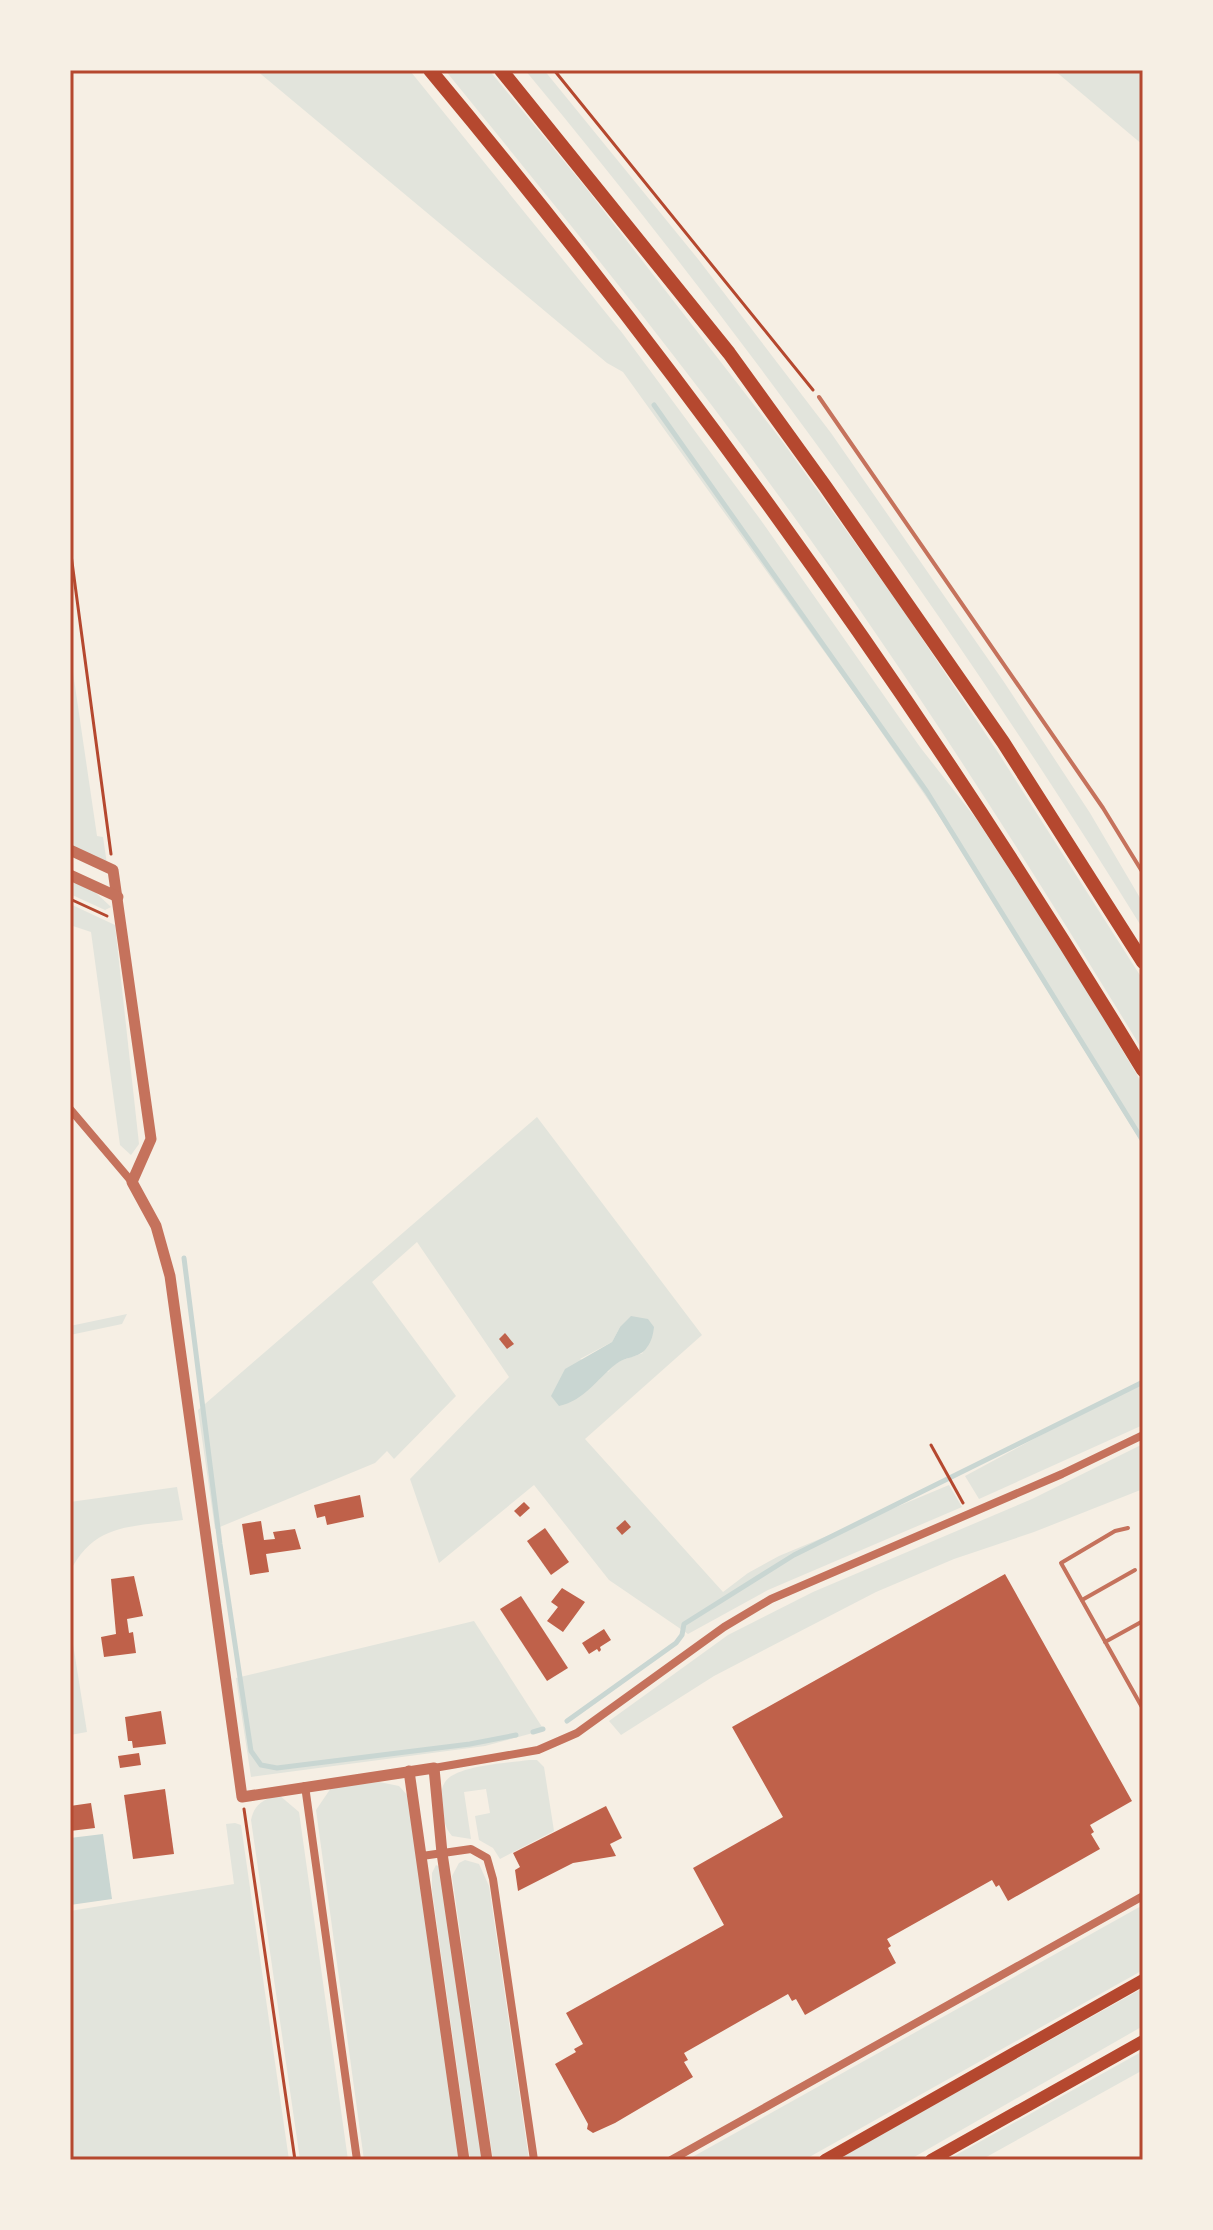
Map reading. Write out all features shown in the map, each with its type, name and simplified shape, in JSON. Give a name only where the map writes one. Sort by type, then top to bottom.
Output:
[{"type":"highway","points":[[430,70],[545,209],[684,388],[777,516],[958,778],[1143,1070]]},
{"type":"highway","points":[[501,70],[729,353],[825,486],[1003,742],[1143,962]]},
{"type":"main road","points":[[825,2160],[1143,1980]]},
{"type":"main road","points":[[931,2160],[1143,2041]]},
{"type":"street","points":[[70,850],[113,870],[151,1139],[132,1182]]},
{"type":"street","points":[[70,875],[118,897]]},
{"type":"street","points":[[70,1109],[132,1182],[156,1226],[170,1276],[242,1797],[538,1750],[577,1733],[724,1627],[771,1599],[1143,1435]]},
{"type":"street","points":[[434,1768],[442,1853],[487,2160]]},
{"type":"street","points":[[409,1771],[464,2160]]},
{"type":"street","points":[[305,1786],[357,2160]]},
{"type":"street","points":[[422,1856],[471,1849],[487,1858],[493,1879],[534,2160]]},
{"type":"street","points":[[671,2160],[1143,1896]]},
{"type":"lane","points":[[819,397],[1103,808],[1143,873]]},
{"type":"lane","points":[[1128,1528],[1115,1531],[1061,1563],[1143,1709]]},
{"type":"lane","points":[[1082,1600],[1135,1570]]},
{"type":"lane","points":[[1105,1642],[1143,1621]]},
{"type":"path","points":[[554,70],[819,397]]},
{"type":"path","points":[[70,547],[113,870]]},
{"type":"path","points":[[70,899],[121,923]]},
{"type":"path","points":[[931,1445],[969,1514]]},
{"type":"path","points":[[242,1797],[295,2160]]},
{"type":"shaded area","points":[[256,70],[410,70],[623,334],[760,519],[920,747],[977,820],[1072,965],[1143,1085],[1143,1145],[944,823],[623,372],[607,363]]},
{"type":"shaded area","points":[[445,70],[489,70],[586,188],[782,441],[901,607],[1143,980],[1143,1051],[953,748],[802,527],[675,357]]},
{"type":"shaded area","points":[[525,70],[544,70],[698,259],[831,433],[1004,682],[1090,813],[1143,903],[1143,929],[1000,706],[849,489],[691,277]]},
{"type":"shaded area","points":[[1054,70],[1143,70],[1143,145]]},
{"type":"shaded area","points":[[70,652],[97,836],[103,837],[107,864],[70,847]]},
{"type":"shaded area","points":[[70,880],[95,892],[111,907],[105,910],[70,894]]},
{"type":"shaded area","points":[[70,904],[115,925],[139,1144],[131,1155],[120,1145],[91,932],[70,925]]},
{"type":"shaded area","points":[[537,1117],[702,1335],[585,1439],[723,1592],[748,1573],[779,1556],[949,1485],[962,1507],[768,1590],[688,1634],[609,1580],[534,1485],[439,1563],[410,1479],[509,1377],[417,1242],[372,1282],[456,1396],[394,1459],[387,1451],[375,1463],[215,1529],[198,1410]],"holes":[[[620,1327],[643,1353],[617,1362],[608,1372],[580,1359],[612,1342]]]},
{"type":"shaded area","points":[[127,1314],[122,1324],[70,1335],[70,1326]]},
{"type":"shaded area","points":[[631,1316],[648,1319],[654,1327],[645,1350],[619,1362],[583,1394],[559,1406],[551,1396],[565,1369],[612,1342]]},
{"type":"shaded area","points":[[1143,1380],[1143,1425],[979,1499],[965,1476]]},
{"type":"shaded area","points":[[1143,1444],[1143,1489],[1034,1532],[954,1559],[876,1592],[714,1676],[621,1735],[609,1721],[728,1635],[813,1592],[1032,1499]]},
{"type":"shaded area","points":[[177,1487],[183,1520],[132,1526],[103,1535],[80,1556],[70,1572],[70,1502]]},
{"type":"shaded area","points":[[474,1621],[544,1730],[485,1746],[251,1777],[236,1678]]},
{"type":"shaded area","points":[[70,1625],[87,1732],[70,1735]]},
{"type":"shaded area","points":[[537,1760],[544,1767],[554,1831],[500,1859],[493,1848],[479,1840],[475,1816],[490,1813],[486,1789],[464,1792],[471,1839],[452,1836],[446,1826],[442,1807],[442,1791],[451,1776],[471,1768]]},
{"type":"shaded area","points":[[379,1782],[399,1786],[408,1796],[461,2160],[364,2160],[316,1810],[331,1788]]},
{"type":"shaded area","points":[[279,1795],[299,1812],[348,2160],[300,2160],[251,1820],[260,1803]]},
{"type":"shaded area","points":[[226,1824],[241,1825],[289,2160],[73,2160],[70,2142],[70,1911],[234,1884]]},
{"type":"shaded area","points":[[103,1834],[112,1899],[70,1905],[70,1838]]},
{"type":"shaded area","points":[[465,1860],[479,1864],[489,1886],[529,2160],[493,2160],[452,1876],[459,1863]]},
{"type":"shaded area","points":[[436,1865],[440,1867],[483,2160],[470,2160],[432,1890],[432,1873]]},
{"type":"shaded area","points":[[1143,1905],[1143,1970],[804,2160],[687,2160]]},
{"type":"shaded area","points":[[1143,1988],[1143,2026],[909,2160],[836,2160]]},
{"type":"shaded area","points":[[1143,2051],[1143,2070],[981,2160],[947,2160]]},
{"type":"building","points":[[505,1333],[514,1344],[507,1349],[499,1339]]},
{"type":"building","points":[[360,1495],[364,1517],[327,1525],[325,1516],[317,1518],[314,1505]]},
{"type":"building","points":[[524,1502],[530,1508],[520,1517],[514,1511]]},
{"type":"building","points":[[625,1520],[631,1527],[622,1535],[616,1528]]},
{"type":"building","points":[[261,1521],[264,1540],[275,1539],[273,1532],[295,1529],[301,1549],[266,1554],[269,1572],[250,1575],[242,1524]]},
{"type":"building","points":[[545,1528],[569,1562],[551,1575],[527,1541]]},
{"type":"building","points":[[1005,1574],[1132,1801],[1090,1825],[1094,1832],[1091,1834],[1100,1849],[1008,1901],[999,1885],[996,1887],[992,1880],[887,1939],[896,1963],[805,2015],[796,1999],[792,2001],[788,1994],[684,2053],[688,2060],[684,2062],[693,2077],[615,2123],[593,2133],[587,2129],[588,2124],[555,2064],[576,2052],[574,2049],[583,2044],[566,2013],[724,1925],[693,1868],[783,1817],[732,1727]]},
{"type":"building","points":[[134,1576],[143,1616],[127,1619],[129,1633],[133,1632],[136,1653],[104,1657],[101,1637],[116,1634],[111,1579]]},
{"type":"building","points":[[562,1588],[585,1602],[563,1632],[547,1621],[558,1607],[551,1602]]},
{"type":"building","points":[[521,1596],[568,1668],[547,1681],[500,1609]]},
{"type":"building","points":[[604,1629],[611,1640],[600,1647],[599,1652],[597,1649],[589,1654],[582,1643]]},
{"type":"building","points":[[161,1711],[166,1744],[133,1748],[132,1741],[128,1741],[125,1717]]},
{"type":"building","points":[[139,1753],[141,1765],[120,1768],[118,1756]]},
{"type":"building","points":[[165,1789],[174,1854],[133,1859],[124,1795]]},
{"type":"building","points":[[91,1803],[95,1828],[70,1831],[70,1806]]},
{"type":"building","points":[[606,1806],[622,1838],[610,1844],[616,1856],[573,1863],[518,1891],[515,1870],[520,1867],[513,1853]]},
{"type":"waterway","points":[[654,405],[927,792],[1143,1141]]},
{"type":"waterway","points":[[184,1258],[220,1544],[251,1751],[261,1765],[277,1768],[470,1744],[516,1735]]},
{"type":"waterway","points":[[567,1721],[676,1643],[682,1635],[684,1624],[794,1555],[1143,1382]]},
{"type":"waterway","points":[[533,1732],[543,1729]]}]
